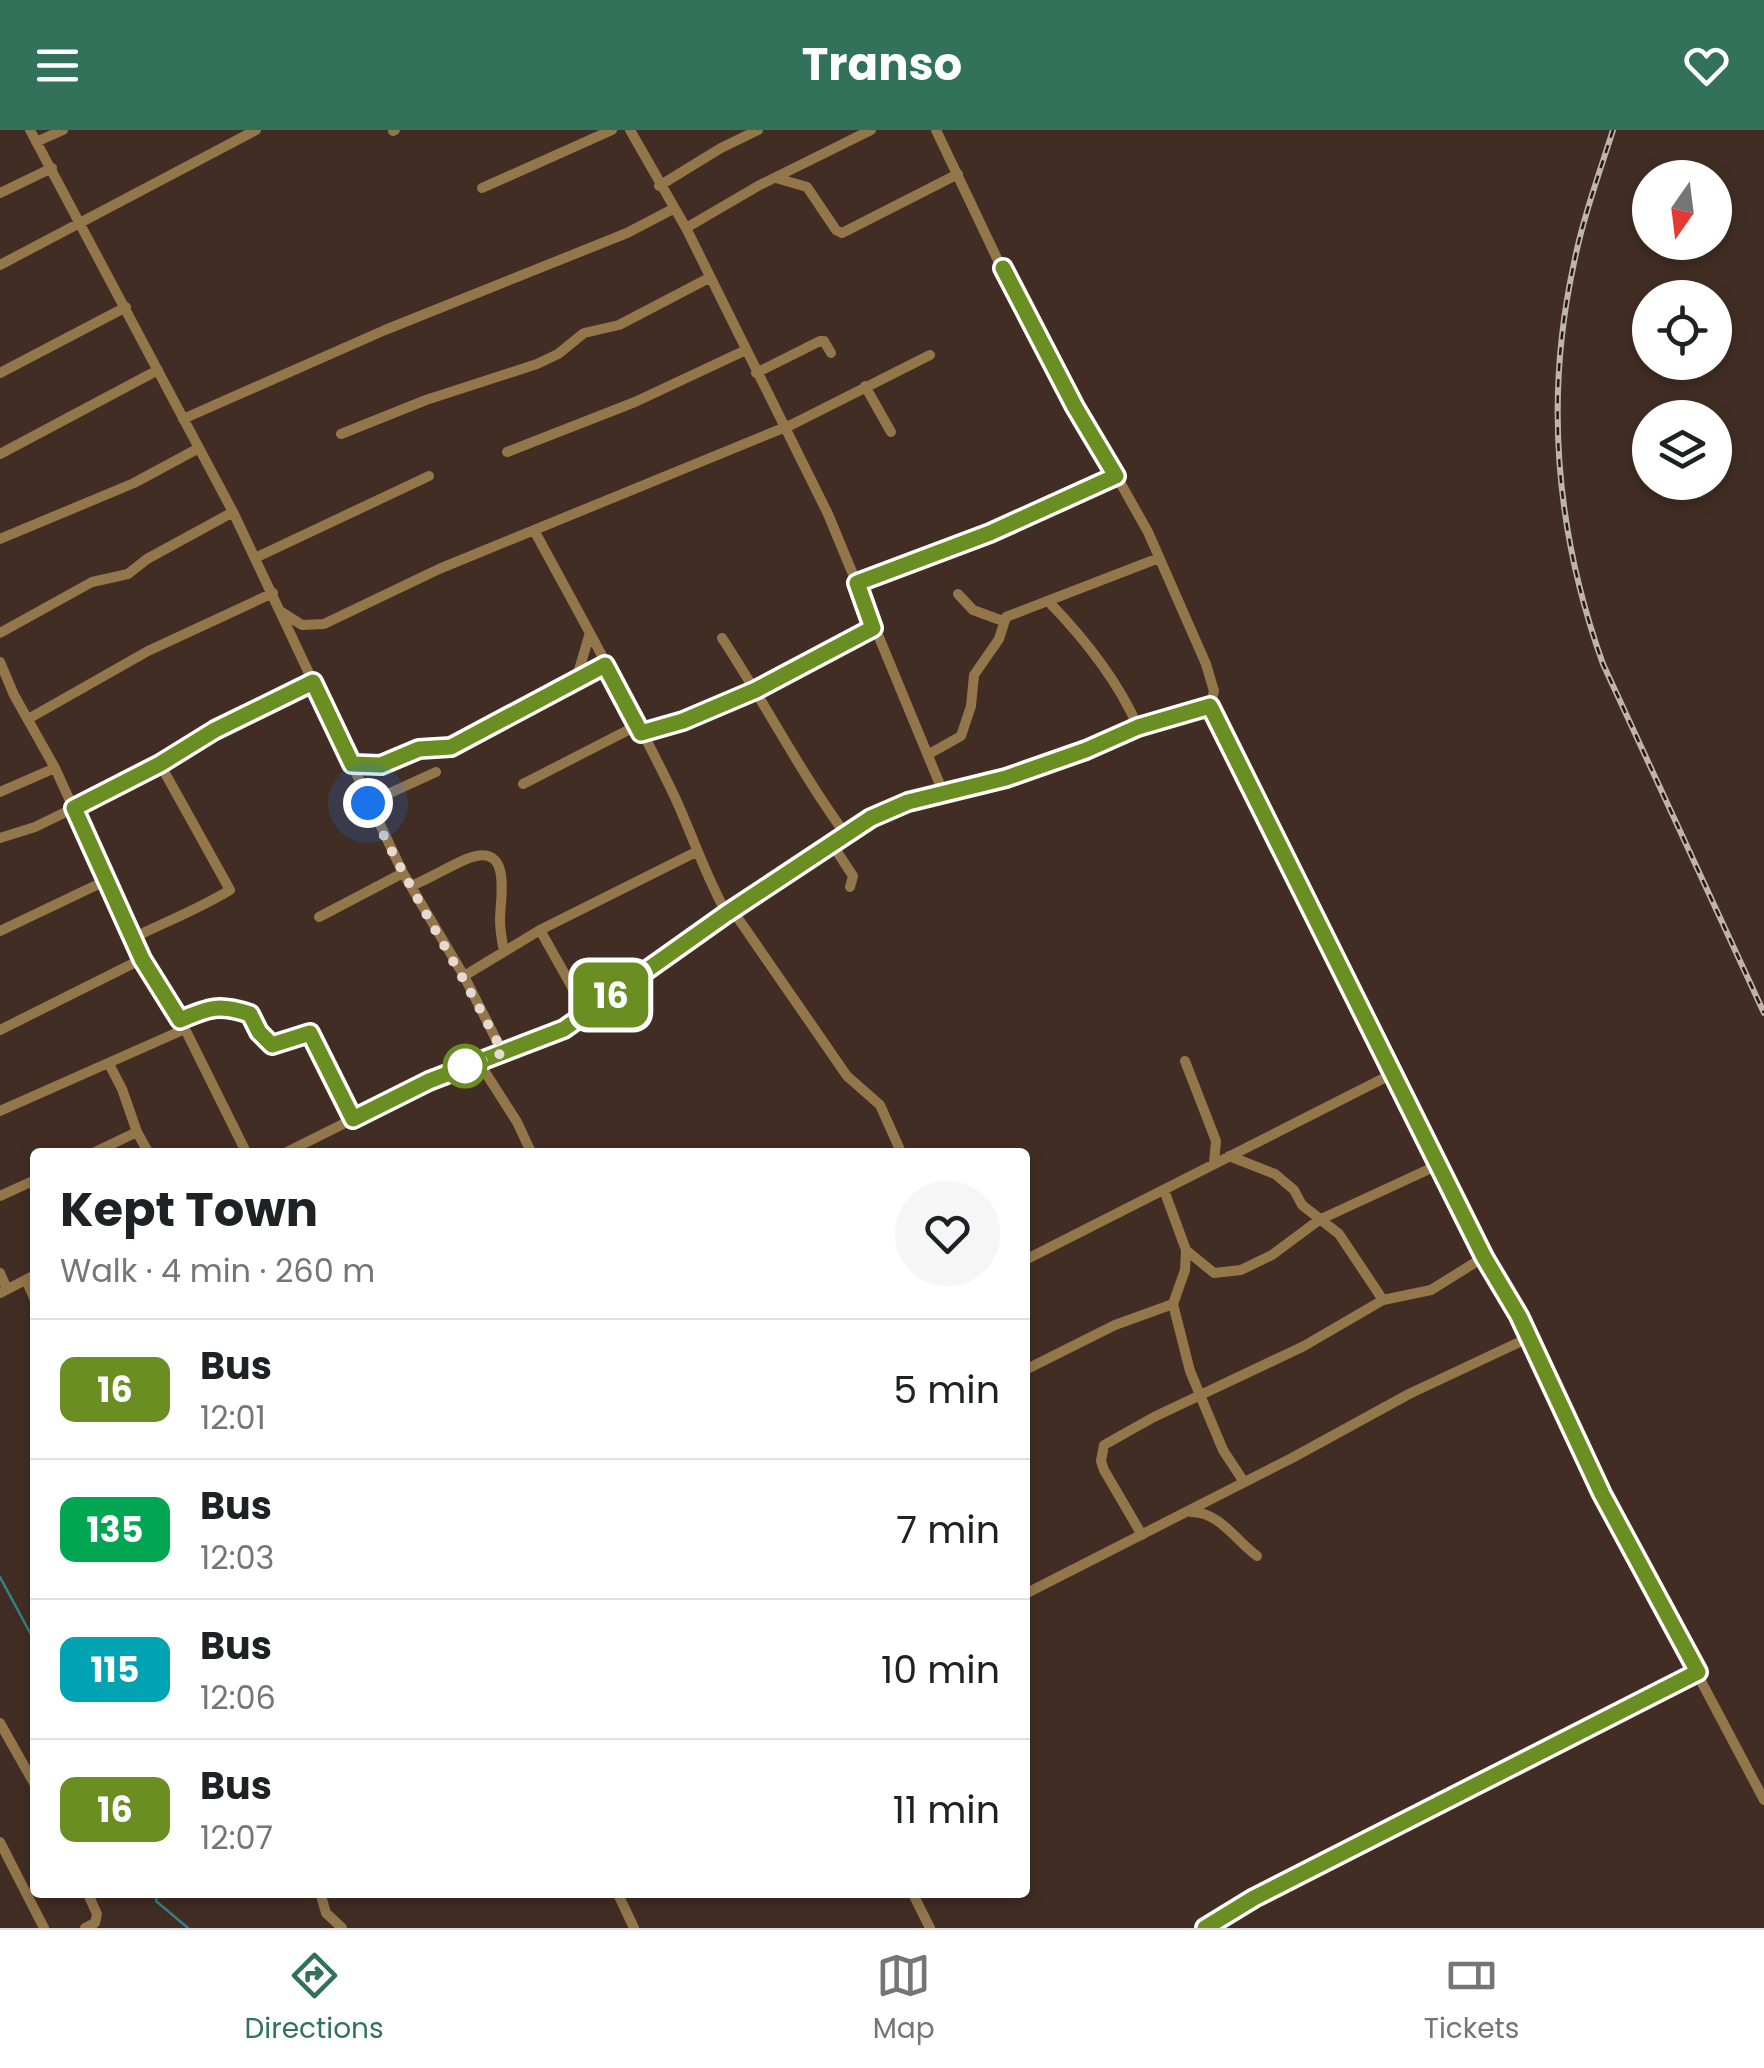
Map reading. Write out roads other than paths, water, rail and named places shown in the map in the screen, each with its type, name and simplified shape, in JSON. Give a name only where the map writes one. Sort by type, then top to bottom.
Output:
[{"type":"street","points":[[30,130],[233,512],[403,874],[464,976],[503,1053]]},
{"type":"street","points":[[36,142],[63,130]]},
{"type":"street","points":[[0,265],[256,130]]},
{"type":"street","points":[[482,188],[612,130]]},
{"type":"street","points":[[630,130],[686,228],[825,507],[943,792]]},
{"type":"street","points":[[660,186],[758,130]]},
{"type":"street","points":[[686,228],[871,130]]},
{"type":"street","points":[[936,130],[1013,292],[1159,558],[1206,664],[1214,691],[1210,706],[1484,1257],[1519,1316],[1602,1494],[1764,1800]]},
{"type":"street","points":[[0,193],[52,168]]},
{"type":"street","points":[[776,178],[807,187],[836,230],[842,232],[958,174]]},
{"type":"street","points":[[183,419],[385,330],[627,233],[673,208]]},
{"type":"street","points":[[341,434],[426,400],[536,364],[558,354],[584,334],[619,325],[709,278]]},
{"type":"street","points":[[0,373],[126,308]]},
{"type":"street","points":[[756,372],[822,340],[830,353]]},
{"type":"street","points":[[507,452],[636,402],[746,350]]},
{"type":"street","points":[[279,610],[302,625],[324,624],[440,568],[784,427],[930,355]]},
{"type":"street","points":[[0,454],[158,370]]},
{"type":"street","points":[[865,386],[891,432]]},
{"type":"street","points":[[0,539],[134,483],[200,448]]},
{"type":"street","points":[[255,558],[429,476]]},
{"type":"street","points":[[857,583],[1069,500],[1116,476]]},
{"type":"street","points":[[0,633],[92,582],[128,574],[147,559],[233,512]]},
{"type":"street","points":[[535,532],[673,793],[696,852],[730,912],[847,1076],[880,1105],[899,1148]]},
{"type":"street","points":[[950,548],[956,560]]},
{"type":"street","points":[[929,754],[961,736],[971,706],[974,675],[1010,614],[1159,558]]},
{"type":"street","points":[[28,719],[148,652],[272,593]]},
{"type":"street","points":[[958,594],[974,610],[1003,621]]},
{"type":"street","points":[[1048,601],[1080,636],[1138,727]]},
{"type":"street","points":[[523,784],[640,729],[683,721],[756,690],[873,628]]},
{"type":"street","points":[[576,680],[589,635]]},
{"type":"street","points":[[722,638],[807,781],[846,835]]},
{"type":"street","points":[[0,662],[55,768],[142,959],[183,1025],[244,1148]]},
{"type":"street","points":[[352,764],[381,765],[419,749],[451,747],[605,665]]},
{"type":"street","points":[[0,838],[74,808],[160,764],[215,730],[313,682]]},
{"type":"street","points":[[295,1148],[429,1081],[564,1029],[730,912],[892,808],[1006,778],[1138,727],[1210,706]]},
{"type":"street","points":[[133,938],[230,890],[160,764]]},
{"type":"street","points":[[0,792],[55,768]]},
{"type":"street","points":[[368,803],[436,772]]},
{"type":"street","points":[[832,844],[853,876],[850,887]]},
{"type":"street","points":[[464,976],[540,930],[696,852]]},
{"type":"street","points":[[412,886],[470,858],[490,859],[503,878],[500,926],[504,952]]},
{"type":"street","points":[[319,916],[403,874]]},
{"type":"street","points":[[0,931],[105,880]]},
{"type":"street","points":[[540,930],[586,1012]]},
{"type":"street","points":[[0,1030],[142,959]]},
{"type":"street","points":[[0,1111],[109,1064],[183,1025],[203,1010],[225,1007],[250,1014],[259,1032],[272,1045],[310,1033],[353,1119]]},
{"type":"street","points":[[478,1061],[529,1148]]},
{"type":"street","points":[[1186,1061],[1216,1141],[1214,1163]]},
{"type":"street","points":[[109,1064],[146,1148]]},
{"type":"street","points":[[1030,1257],[1394,1073]]},
{"type":"street","points":[[104,1148],[137,1132]]},
{"type":"street","points":[[1216,1141],[1233,1155],[1275,1174],[1294,1190],[1302,1205],[1338,1234],[1384,1300]]},
{"type":"street","points":[[1186,1250],[1214,1273],[1226,1274],[1272,1255],[1319,1220],[1438,1165]]},
{"type":"street","points":[[0,1196],[30,1182]]},
{"type":"street","points":[[1164,1190],[1186,1250],[1173,1304],[1198,1396],[1222,1450],[1244,1482]]},
{"type":"street","points":[[1142,1535],[1104,1470],[1101,1451],[1113,1439],[1319,1338],[1384,1300],[1432,1290],[1484,1257]]},
{"type":"street","points":[[0,1274],[4,1291],[30,1277]]},
{"type":"street","points":[[1030,1368],[1116,1325],[1173,1304]]},
{"type":"street","points":[[1030,1591],[1408,1394],[1528,1338]]},
{"type":"street","points":[[1185,1512],[1212,1516],[1256,1556]]},
{"type":"street","points":[[1205,1928],[1226,1923],[1254,1898],[1698,1672]]},
{"type":"street","points":[[0,1722],[30,1775]]},
{"type":"street","points":[[0,1842],[44,1928]]},
{"type":"street","points":[[85,1928],[95,1923],[97,1914],[89,1898]]},
{"type":"street","points":[[322,1898],[326,1913],[342,1928]]},
{"type":"street","points":[[620,1898],[634,1928]]},
{"type":"street","points":[[915,1898],[930,1928]]},
{"type":"waterway","points":[[0,1577],[30,1633]]},
{"type":"waterway","points":[[157,1898],[188,1928]]},
{"type":"railway","points":[[1613,130],[1582,229],[1565,314],[1558,416],[1565,516],[1574,565],[1603,664],[1764,1013]]}]
